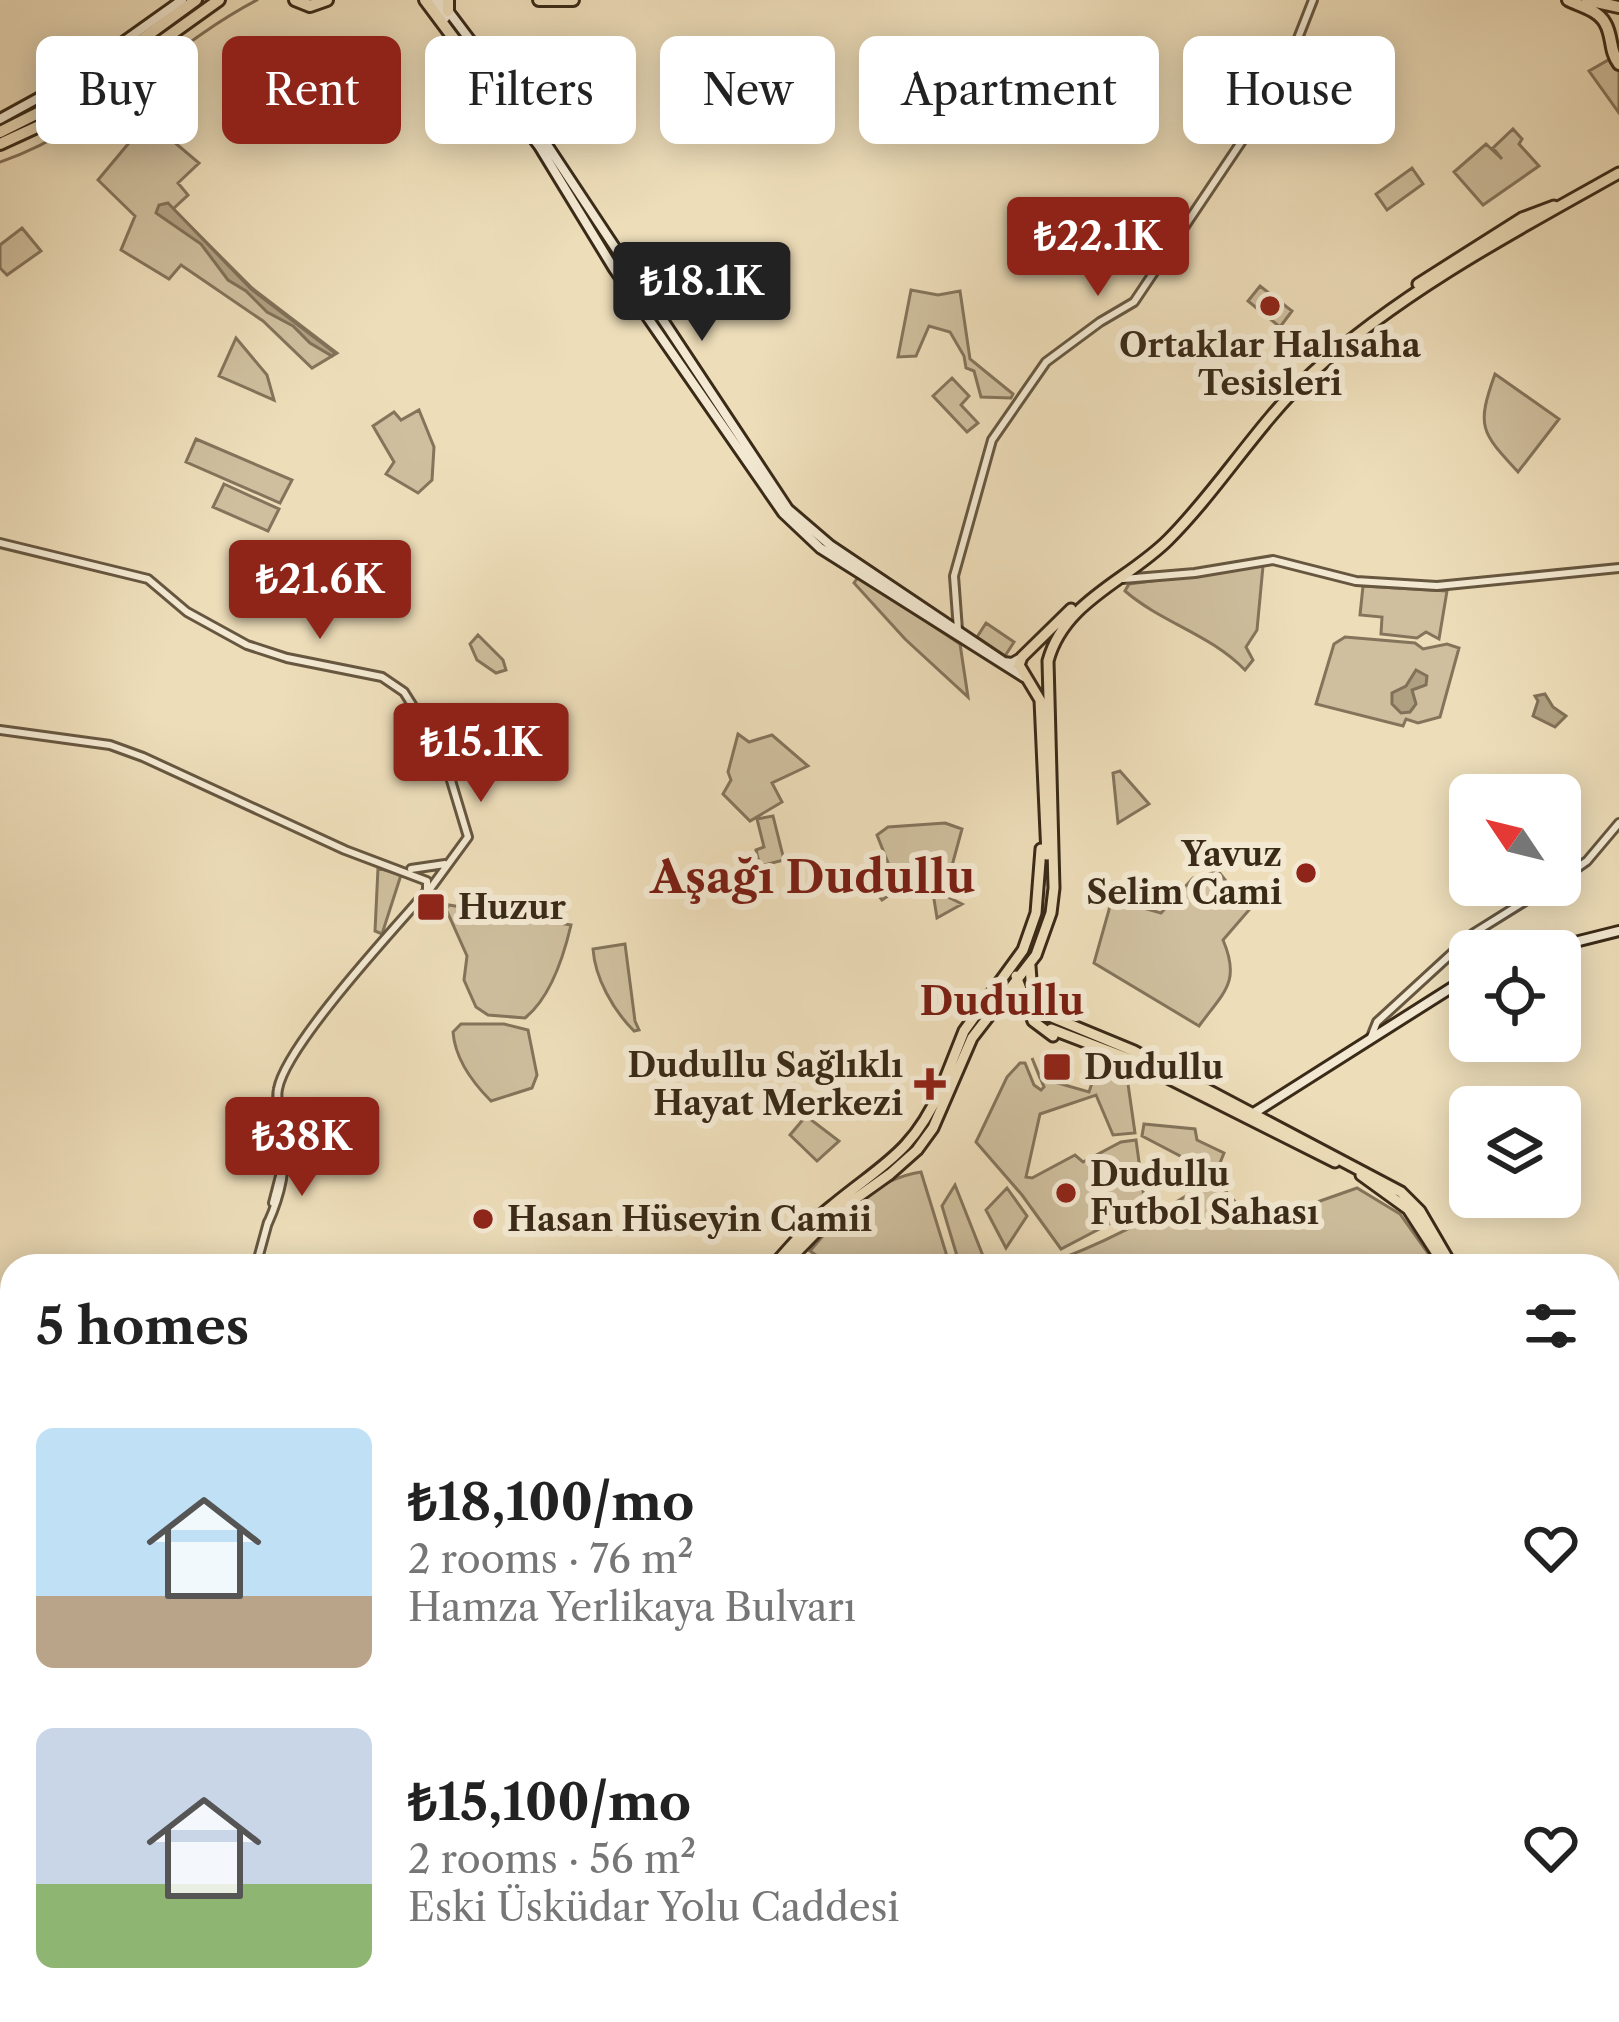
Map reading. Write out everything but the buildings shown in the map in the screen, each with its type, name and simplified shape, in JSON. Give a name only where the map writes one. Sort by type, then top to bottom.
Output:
[{"type":"highway","points":[[0,132],[49,108],[196,0]]},
{"type":"highway","points":[[0,144],[50,121],[219,0]]},
{"type":"highway","points":[[295,0],[310,7],[327,0]]},
{"type":"highway","points":[[539,0],[573,0]]},
{"type":"highway","points":[[1568,0],[1606,23],[1612,55],[1619,64]]},
{"type":"highway","points":[[1587,0],[1619,7]]},
{"type":"highway","points":[[439,2],[459,36]]},
{"type":"main road","points":[[0,119],[64,84],[182,0]]},
{"type":"main road","points":[[439,2],[532,122],[788,509],[830,545],[1004,662],[1025,655],[1081,599],[1140,558],[1197,501],[1310,371],[1390,304],[1522,218],[1619,169]]},
{"type":"main road","points":[[537,144],[614,269],[783,513],[833,557],[1027,679],[1043,677],[1054,642],[1069,619],[1170,538],[1197,501]]},
{"type":"main road","points":[[795,1254],[834,1214],[917,1150],[933,1128],[980,1025],[1033,960],[1051,913],[1054,856],[1048,665],[1042,653],[1025,655]]},
{"type":"main road","points":[[1025,655],[1019,665],[1038,691],[1042,724],[1047,855]]},
{"type":"main road","points":[[1042,724],[1036,913],[1015,971],[1033,1021],[1134,1051],[1380,1186],[1417,1220],[1440,1254]]},
{"type":"main road","points":[[1036,913],[1042,908],[1051,913]]},
{"type":"main road","points":[[1581,941],[1619,932]]},
{"type":"main road","points":[[1023,950],[1033,960],[1032,994],[1050,1026],[1249,1116]]},
{"type":"main road","points":[[939,1094],[964,1031],[1023,950]]},
{"type":"main road","points":[[1249,1116],[1449,989]]},
{"type":"main road","points":[[784,1254],[821,1215],[889,1164],[915,1138],[980,1016]]},
{"type":"street","points":[[958,630],[954,576],[987,454],[1000,426],[1046,362],[1134,302],[1259,115],[1293,51],[1312,0]]},
{"type":"street","points":[[0,543],[148,579],[187,611],[247,645],[287,658],[381,676],[404,692],[443,754],[468,837],[285,1068],[277,1093],[284,1160],[282,1192],[259,1254]]},
{"type":"street","points":[[1120,580],[1273,560],[1356,581],[1437,586],[1619,568]]},
{"type":"street","points":[[939,618],[956,608]]},
{"type":"street","points":[[0,730],[110,745],[360,856],[404,870],[427,881],[427,892]]},
{"type":"street","points":[[1581,865],[1619,823]]},
{"type":"street","points":[[404,870],[448,864]]},
{"type":"street","points":[[1371,1036],[1377,1022],[1474,933],[1517,906]]},
{"type":"shaded area","points":[[1610,59],[1619,69],[1619,113],[1589,71]]},
{"type":"shaded area","points":[[1513,129],[1522,139],[1519,144],[1539,166],[1483,205],[1454,172],[1486,144],[1502,159],[1493,148]]},
{"type":"shaded area","points":[[128,144],[176,144],[199,163],[178,183],[188,195],[173,209],[252,288],[337,353],[312,368],[263,321],[181,265],[169,279],[121,250],[135,216],[98,180]]},
{"type":"shaded area","points":[[1412,168],[1423,184],[1387,210],[1376,194]]},
{"type":"shaded area","points":[[168,203],[251,289],[335,353],[332,356],[310,343],[228,280],[201,244],[156,213],[159,205]]},
{"type":"shaded area","points":[[22,228],[41,251],[7,275],[0,268],[0,245]]},
{"type":"shaded area","name":"Ortaklar Halısaha Tesisleri","points":[[1260,286],[1292,311],[1280,327],[1248,301]]},
{"type":"shaded area","points":[[911,290],[938,295],[960,291],[970,359],[1013,394],[1011,398],[981,397],[974,371],[966,368],[950,332],[929,326],[916,356],[898,357]]},
{"type":"shaded area","points":[[236,338],[267,375],[274,400],[219,376]]},
{"type":"shaded area","points":[[1495,374],[1559,419],[1518,472],[1486,428],[1485,406]]},
{"type":"shaded area","points":[[952,378],[969,396],[961,405],[978,423],[967,432],[933,396]]},
{"type":"shaded area","points":[[419,410],[434,447],[432,480],[418,493],[386,474],[394,462],[373,426],[394,412],[401,420]]},
{"type":"shaded area","points":[[196,439],[292,480],[280,503],[186,462]]},
{"type":"shaded area","points":[[224,484],[279,509],[268,531],[213,507]]},
{"type":"shaded area","points":[[1263,566],[1257,630],[1246,647],[1253,660],[1245,670],[1217,647],[1125,591],[1129,584]]},
{"type":"shaded area","points":[[859,576],[960,644],[968,697],[854,583]]},
{"type":"shaded area","points":[[1363,586],[1447,591],[1439,639],[1426,632],[1417,638],[1381,634],[1382,617],[1360,615]]},
{"type":"shaded area","points":[[986,623],[1014,642],[1005,656],[977,637]]},
{"type":"shaded area","points":[[478,635],[503,660],[506,670],[496,673],[477,660],[470,644]]},
{"type":"shaded area","points":[[1345,637],[1415,643],[1423,649],[1447,644],[1459,648],[1440,717],[1418,723],[1406,719],[1403,726],[1316,704],[1334,644]]},
{"type":"shaded area","points":[[1416,670],[1427,676],[1426,685],[1412,690],[1416,704],[1410,712],[1401,713],[1392,704],[1392,693],[1406,686]]},
{"type":"shaded area","points":[[1545,694],[1566,716],[1555,727],[1533,716],[1535,696]]},
{"type":"shaded area","points":[[738,734],[749,742],[772,735],[808,766],[772,783],[782,802],[750,821],[723,794],[731,780],[728,772]]},
{"type":"shaded area","points":[[1120,771],[1149,804],[1118,823],[1113,773]]},
{"type":"shaded area","points":[[773,816],[784,860],[760,866],[756,850],[764,847],[757,819]]},
{"type":"shaded area","points":[[945,823],[962,829],[944,895],[962,904],[937,918],[933,893],[903,886],[882,900],[871,886],[892,873],[877,835],[888,827]]},
{"type":"shaded area","points":[[378,868],[401,875],[382,934],[375,931]]},
{"type":"shaded area","points":[[1218,871],[1249,910],[1223,940],[1230,977],[1199,1026],[1094,963],[1112,899],[1161,913],[1193,878]]},
{"type":"shaded area","points":[[449,905],[571,925],[549,988],[525,1018],[488,1015],[476,1007],[464,980],[467,956],[446,909]]},
{"type":"shaded area","points":[[625,944],[639,1030],[634,1031],[606,993],[593,949]]},
{"type":"shaded area","points":[[461,1024],[504,1024],[528,1030],[537,1075],[532,1088],[491,1101],[457,1051],[453,1032]]},
{"type":"shaded area","points":[[1096,1059],[1125,1063],[1135,1133],[1113,1135],[1096,1095],[1040,1114],[1026,1177],[1075,1155],[1083,1162],[1121,1142],[1136,1140],[1145,1205],[1061,1249],[976,1142],[1007,1077],[1020,1063],[1025,1063],[1041,1090],[1040,1078],[1089,1092],[1093,1080],[1087,1078],[1089,1068],[1097,1067]]},
{"type":"shaded area","points":[[806,1116],[839,1141],[817,1161],[790,1135]]},
{"type":"shaded area","points":[[1144,1124],[1195,1129],[1197,1140],[1224,1153],[1214,1178],[1255,1224],[1357,1188],[1400,1214],[1428,1254],[1073,1254],[1129,1229],[1211,1180],[1203,1168],[1142,1136]]},
{"type":"shaded area","points":[[921,1172],[946,1254],[810,1251],[845,1212],[904,1176]]},
{"type":"shaded area","points":[[955,1185],[982,1254],[956,1254],[942,1206]]},
{"type":"shaded area","points":[[1007,1188],[1027,1216],[1006,1248],[986,1210]]},
{"type":"waterway","points":[[0,162],[69,129],[257,0]]},
{"type":"tunnel","points":[[980,1016],[1011,978],[1031,942],[1042,903],[1047,855]]},
{"type":"tunnel","points":[[1008,989],[1014,1010],[1036,1024]]},
{"type":"place","name":"Ortaklar Halısaha Tesisleri","points":[[1270,306]]},
{"type":"place","name":"Yavuz Selim Cami","points":[[1306,873]]},
{"type":"place","name":"Huzur","points":[[431,907]]},
{"type":"place","name":"Dudullu","points":[[1057,1067]]},
{"type":"place","name":"Dudullu Sağlıklı Hayat Merkezi","points":[[930,1084]]},
{"type":"place","name":"Dudullu Futbol Sahası","points":[[1066,1193]]},
{"type":"place","name":"Hasan Hüseyin Camii","points":[[483,1219]]},
{"type":"district","name":"Aşağı Dudullu","points":[[813,877]]},
{"type":"district","name":"Dudullu","points":[[1002,1001]]}]
